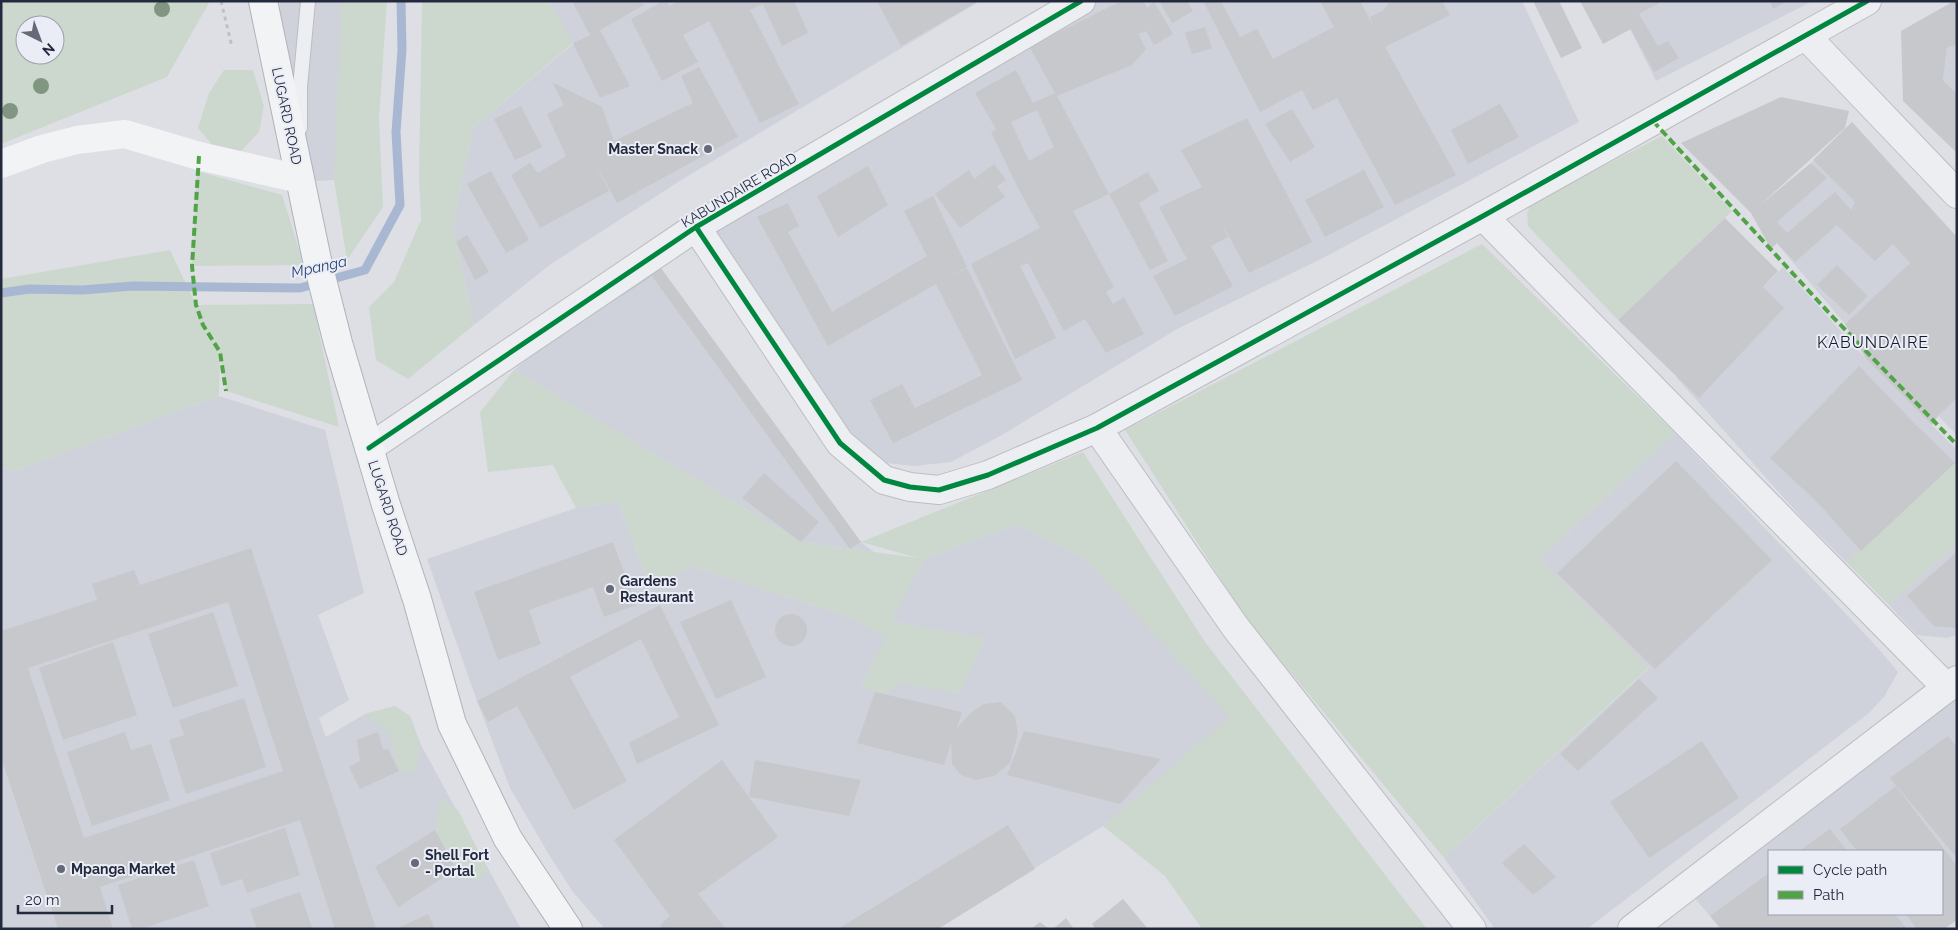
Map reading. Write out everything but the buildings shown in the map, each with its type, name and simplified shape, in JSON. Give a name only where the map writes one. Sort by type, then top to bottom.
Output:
[{"type":"main road","name":"LUGARD ROAD","points":[[263,1],[317,260],[338,343],[417,599],[452,724],[508,839],[568,929]]},
{"type":"main road","points":[[1,164],[42,149],[77,140],[126,134],[199,156],[300,179]]},
{"type":"street","name":"KABUNDAIRE ROAD","points":[[369,448],[696,227],[1081,1]]},
{"type":"street","points":[[696,227],[840,443],[884,480],[910,487],[939,490],[988,475],[1097,428],[1483,216],[1867,1]]},
{"type":"street","points":[[1806,36],[1957,194]]},
{"type":"street","points":[[1483,216],[1952,684],[1632,929]]},
{"type":"street","points":[[1097,428],[1236,628],[1472,929]]},
{"type":"lane","points":[[300,179],[300,87],[308,1]]},
{"type":"path","points":[[222,1],[232,47]]},
{"type":"shaded area","points":[[1,1],[210,1],[167,77],[1,144]]},
{"type":"shaded area","points":[[280,1],[342,1],[342,83],[334,180],[299,182],[276,63]]},
{"type":"shaded area","points":[[341,1],[387,1],[379,119],[383,207],[347,260],[334,180]]},
{"type":"shaded area","points":[[422,1],[549,1],[573,43],[473,128],[453,226],[474,325],[408,379],[376,360],[369,307],[394,282],[421,220],[419,177]]},
{"type":"shaded area","points":[[549,1],[980,1],[686,177],[551,264],[474,325],[453,226],[473,128],[573,44]]},
{"type":"shaded area","points":[[1077,1],[1522,1],[1579,122],[1321,259],[1179,328],[1002,435],[951,462],[914,466],[876,462],[851,440],[716,234],[715,214]]},
{"type":"shaded area","points":[[1664,1],[1813,1],[1656,81],[1626,21]]},
{"type":"shaded area","points":[[1957,44],[1957,94],[1943,80],[1947,48]]},
{"type":"shaded area","points":[[224,70],[253,70],[264,106],[259,132],[239,153],[218,152],[198,128],[209,93]]},
{"type":"shaded area","points":[[1852,122],[1948,228],[1845,324],[1751,213],[1811,163]]},
{"type":"shaded area","points":[[1662,136],[1732,211],[1618,320],[1528,226],[1527,213],[1531,203]]},
{"type":"shaded area","points":[[197,171],[282,195],[304,265],[192,266]]},
{"type":"shaded area","points":[[1482,244],[1675,433],[1539,559],[1649,667],[1444,858],[1245,617],[1125,430]]},
{"type":"shaded area","points":[[170,250],[196,305],[313,304],[339,427],[226,391],[220,356],[219,396],[17,470],[1,468],[1,279]]},
{"type":"shaded area","points":[[655,260],[861,542],[874,552],[801,542],[514,370],[614,285]]},
{"type":"shaded area","points":[[1783,267],[1866,359],[1957,450],[1957,462],[1846,562],[1802,518],[1676,377]]},
{"type":"shaded area","points":[[514,370],[801,542],[918,558],[861,542],[1083,452],[1205,642],[1427,929],[1202,929],[1165,876],[1103,826],[1230,717],[1087,560],[1019,524],[924,559],[891,621],[985,639],[960,693],[899,683],[884,695],[861,686],[886,637],[848,616],[691,566],[651,590],[618,501],[576,508],[553,465],[488,472],[480,412]]},
{"type":"shaded area","points":[[219,396],[325,430],[364,593],[318,615],[349,700],[319,718],[326,737],[365,714],[395,706],[410,716],[420,743],[521,929],[1,929],[1,468],[17,470]]},
{"type":"shaded area","points":[[1957,398],[1957,435],[1938,416]]},
{"type":"shaded area","points":[[1675,433],[1878,648],[1898,672],[1884,697],[1869,713],[1587,929],[1495,929],[1444,858],[1649,668],[1539,559]]},
{"type":"shaded area","points":[[1957,462],[1957,544],[1889,605],[1846,562]]},
{"type":"shaded area","points":[[618,501],[651,590],[691,566],[848,616],[887,637],[861,686],[898,682],[960,693],[984,639],[890,621],[924,559],[1019,524],[1087,560],[1231,717],[1103,826],[936,929],[605,929],[573,892],[510,788],[427,559],[576,508]]},
{"type":"shaded area","points":[[1957,544],[1957,635],[1947,638],[1917,635],[1889,605]]},
{"type":"shaded area","points":[[1957,682],[1957,918],[1942,929],[1721,929],[1688,890]]},
{"type":"shaded area","points":[[395,706],[410,716],[420,743],[416,772],[399,771],[389,733],[365,714]]},
{"type":"shaded area","points":[[441,798],[458,810],[488,871],[477,881],[456,869],[435,830]]},
{"type":"waterway","name":"Mpanga","points":[[1,293],[29,289],[82,290],[133,286],[300,288],[365,270],[400,205],[396,132],[402,50],[401,1]]},
{"type":"marked path","points":[[1653,121],[1830,314],[1957,445]]},
{"type":"marked path","points":[[199,156],[192,266],[196,305],[203,325],[220,352],[226,391]]},
{"type":"cycle path","points":[[369,448],[696,227],[1081,1]]},
{"type":"cycle path","points":[[696,227],[840,443],[884,480],[910,487],[939,490],[988,475],[1097,428],[1483,216],[1867,1]]},
{"type":"place","name":"Master Snack","points":[[708,149]]},
{"type":"place","name":"Gardens Restaurant","points":[[610,589]]},
{"type":"place","name":"Shell Fort - Portal","points":[[415,863]]},
{"type":"place","name":"Mpanga Market","points":[[61,869]]},
{"type":"district","name":"KABUNDAIRE","points":[[1873,342]]}]
